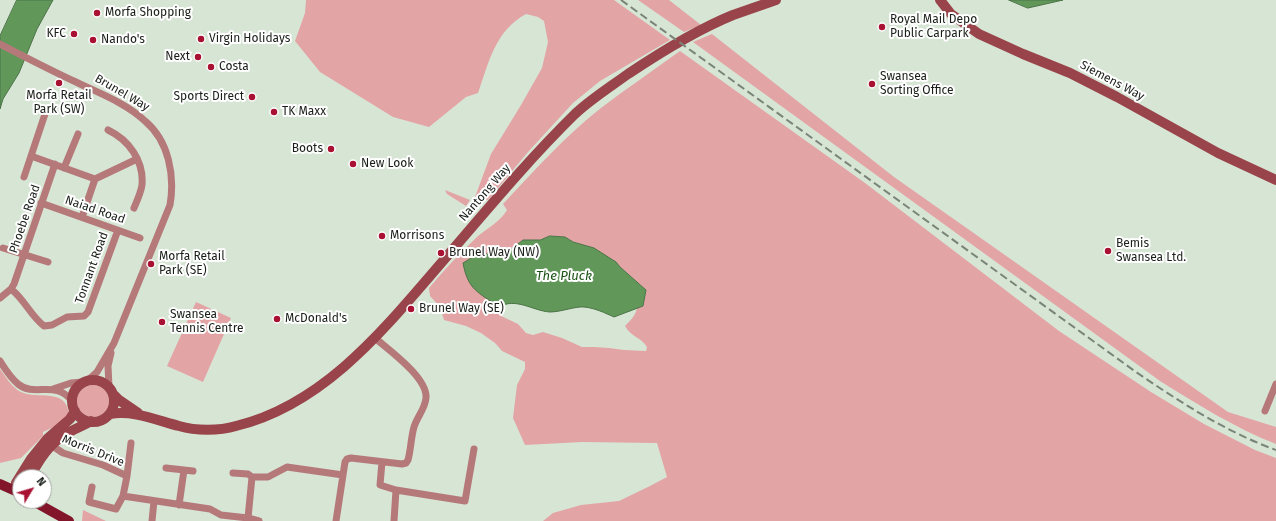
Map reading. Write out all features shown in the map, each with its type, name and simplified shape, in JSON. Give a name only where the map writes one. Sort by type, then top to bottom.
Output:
[{"type":"main road","points":[[0,484],[12,489]]},
{"type":"main road","points":[[52,509],[69,521]]},
{"type":"street","name":"Nantong Way","points":[[110,414],[118,412],[139,414],[180,427],[207,429],[235,427],[259,419],[289,406],[334,376],[375,338],[537,153],[577,113],[606,89],[654,57],[685,39],[732,15],[776,0]]},
{"type":"street","name":"Siemens Way","points":[[940,0],[952,14],[986,38],[1070,73],[1117,96],[1218,153],[1276,180]]},
{"type":"street","name":"Brunel Way","points":[[0,44],[115,101],[146,121],[156,132],[164,145],[171,171],[172,182],[170,205],[114,344],[108,366],[111,390]]},
{"type":"street","points":[[24,177],[46,111]]},
{"type":"street","points":[[108,130],[118,135],[127,143],[137,159],[142,176],[142,186],[134,208]]},
{"type":"street","points":[[64,168],[78,134]]},
{"type":"street","points":[[31,156],[95,179],[137,159]]},
{"type":"street","name":"Phoebe Road","points":[[11,289],[55,164]]},
{"type":"street","points":[[82,217],[95,179]]},
{"type":"street","name":"Naiad Road","points":[[42,203],[140,238]]},
{"type":"street","name":"Tonnant Road","points":[[11,289],[20,295],[37,321],[44,326],[52,325],[68,317],[84,316],[88,312],[118,230]]},
{"type":"street","points":[[3,248],[48,262]]},
{"type":"street","points":[[0,298],[11,289]]},
{"type":"street","points":[[336,521],[345,462],[347,459],[351,458],[402,464],[406,463],[408,460],[414,426],[426,400],[426,395],[419,379],[375,338]]},
{"type":"street","name":"Brunel Way","points":[[86,381],[97,372],[114,344]]},
{"type":"street","points":[[0,361],[14,380],[22,386],[32,389],[53,389],[63,392],[72,401],[75,412],[80,417],[91,421],[98,421],[110,414],[113,408],[114,401],[111,390],[100,381],[71,383],[53,389]]},
{"type":"street","points":[[72,401],[75,390],[86,381]]},
{"type":"street","points":[[1265,411],[1276,384]]},
{"type":"street","name":"Nantong Way","points":[[111,390],[119,400],[139,414]]},
{"type":"street","points":[[25,469],[48,438],[70,419],[75,412]]},
{"type":"street","points":[[36,469],[41,458],[51,445],[66,433],[91,421]]},
{"type":"street","name":"Morris Drive","points":[[123,496],[131,443]]},
{"type":"street","name":"Morris Drive","points":[[51,445],[62,453],[103,465],[127,476]]},
{"type":"street","points":[[382,462],[380,485],[396,490],[465,501],[474,449]]},
{"type":"street","points":[[233,472],[248,474],[252,477],[268,477],[287,467],[343,475]]},
{"type":"street","points":[[166,468],[193,471]]},
{"type":"street","points":[[179,505],[184,470]]},
{"type":"street","points":[[248,518],[252,477]]},
{"type":"street","points":[[92,487],[89,502],[116,509],[123,496],[210,509],[221,515],[248,518],[258,521]]},
{"type":"street","points":[[394,521],[396,490]]},
{"type":"street","points":[[152,521],[154,501]]},
{"type":"shaded area","points":[[306,0],[614,0],[670,40],[600,81],[573,103],[528,152],[488,200],[475,197],[491,154],[542,68],[548,42],[544,21],[538,17],[526,14],[515,21],[500,38],[494,48],[478,93],[466,97],[429,127],[393,117],[320,72],[295,41],[305,13]]},
{"type":"shaded area","points":[[638,0],[669,0],[701,25],[684,32]]},
{"type":"shaded area","points":[[712,34],[894,177],[1228,412],[1276,427],[1276,444],[1231,423],[1160,381],[693,42]]},
{"type":"shaded area","points":[[680,51],[865,183],[1059,331],[1151,392],[1204,424],[1255,450],[1276,458],[1276,521],[543,521],[553,513],[581,505],[619,501],[667,477],[657,443],[582,442],[525,445],[513,418],[517,385],[525,369],[525,362],[502,351],[495,343],[481,333],[466,326],[444,320],[440,307],[430,296],[429,288],[471,243],[501,218],[507,210],[503,204],[562,142],[601,108]],"holes":[[[550,236],[565,237],[573,242],[592,248],[616,262],[646,290],[643,306],[637,308],[631,320],[625,326],[630,333],[644,343],[647,347],[646,351],[582,347],[562,338],[543,332],[533,335],[526,333],[518,324],[501,316],[490,304],[481,252],[493,256],[506,253],[523,240],[540,240]]]},
{"type":"shaded area","points":[[445,190],[470,200],[466,206],[447,194]]},
{"type":"shaded area","points":[[196,302],[231,318],[203,382],[167,366]]},
{"type":"shaded area","points":[[0,369],[9,382],[21,392],[57,397],[63,400],[67,406],[69,414],[54,427],[43,432],[43,436],[21,458],[0,463]]},
{"type":"shaded area","points":[[90,385],[96,385],[106,392],[109,401],[108,407],[102,414],[96,417],[90,417],[80,410],[77,404],[77,398],[84,388]]},
{"type":"shaded area","points":[[83,510],[106,521],[82,521]]},
{"type":"water","points":[[17,0],[53,0],[37,29],[19,73],[3,99],[0,109],[0,36]]},
{"type":"water","points":[[1009,0],[1063,0],[1028,8]]},
{"type":"water","name":"The Pluck","points":[[550,236],[565,237],[573,242],[594,248],[616,262],[646,290],[643,306],[614,317],[584,307],[550,312],[512,303],[499,307],[480,294],[471,285],[463,263],[481,252],[493,256],[506,253],[523,240],[540,240]]},
{"type":"railway","points":[[621,0],[1136,372],[1204,416],[1257,443],[1276,450]]},
{"type":"place","name":"Morfa Shopping","points":[[97,13]]},
{"type":"place","name":"Royal Mail Depo Public Carpark","points":[[882,27]]},
{"type":"place","name":"KFC","points":[[74,34]]},
{"type":"place","name":"Virgin Holidays","points":[[201,39]]},
{"type":"place","name":"Nando's","points":[[93,40]]},
{"type":"place","name":"Next","points":[[198,57]]},
{"type":"place","name":"Costa","points":[[211,67]]},
{"type":"place","name":"Morfa Retail Park (SW)","points":[[59,83]]},
{"type":"place","name":"Swansea Sorting Office","points":[[872,84]]},
{"type":"place","name":"Sports Direct","points":[[252,97]]},
{"type":"place","name":"TK Maxx","points":[[274,112]]},
{"type":"place","name":"Boots","points":[[331,149]]},
{"type":"place","name":"New Look","points":[[353,164]]},
{"type":"place","name":"Morrisons","points":[[382,236]]},
{"type":"place","name":"Bemis Swansea Ltd.","points":[[1108,251]]},
{"type":"place","name":"Brunel Way (NW)","points":[[441,253]]},
{"type":"place","name":"Morfa Retail Park (SE)","points":[[151,264]]},
{"type":"place","name":"Brunel Way (SE)","points":[[411,309]]},
{"type":"place","name":"McDonald's","points":[[277,319]]},
{"type":"place","name":"Swansea Tennis Centre","points":[[162,322]]}]
